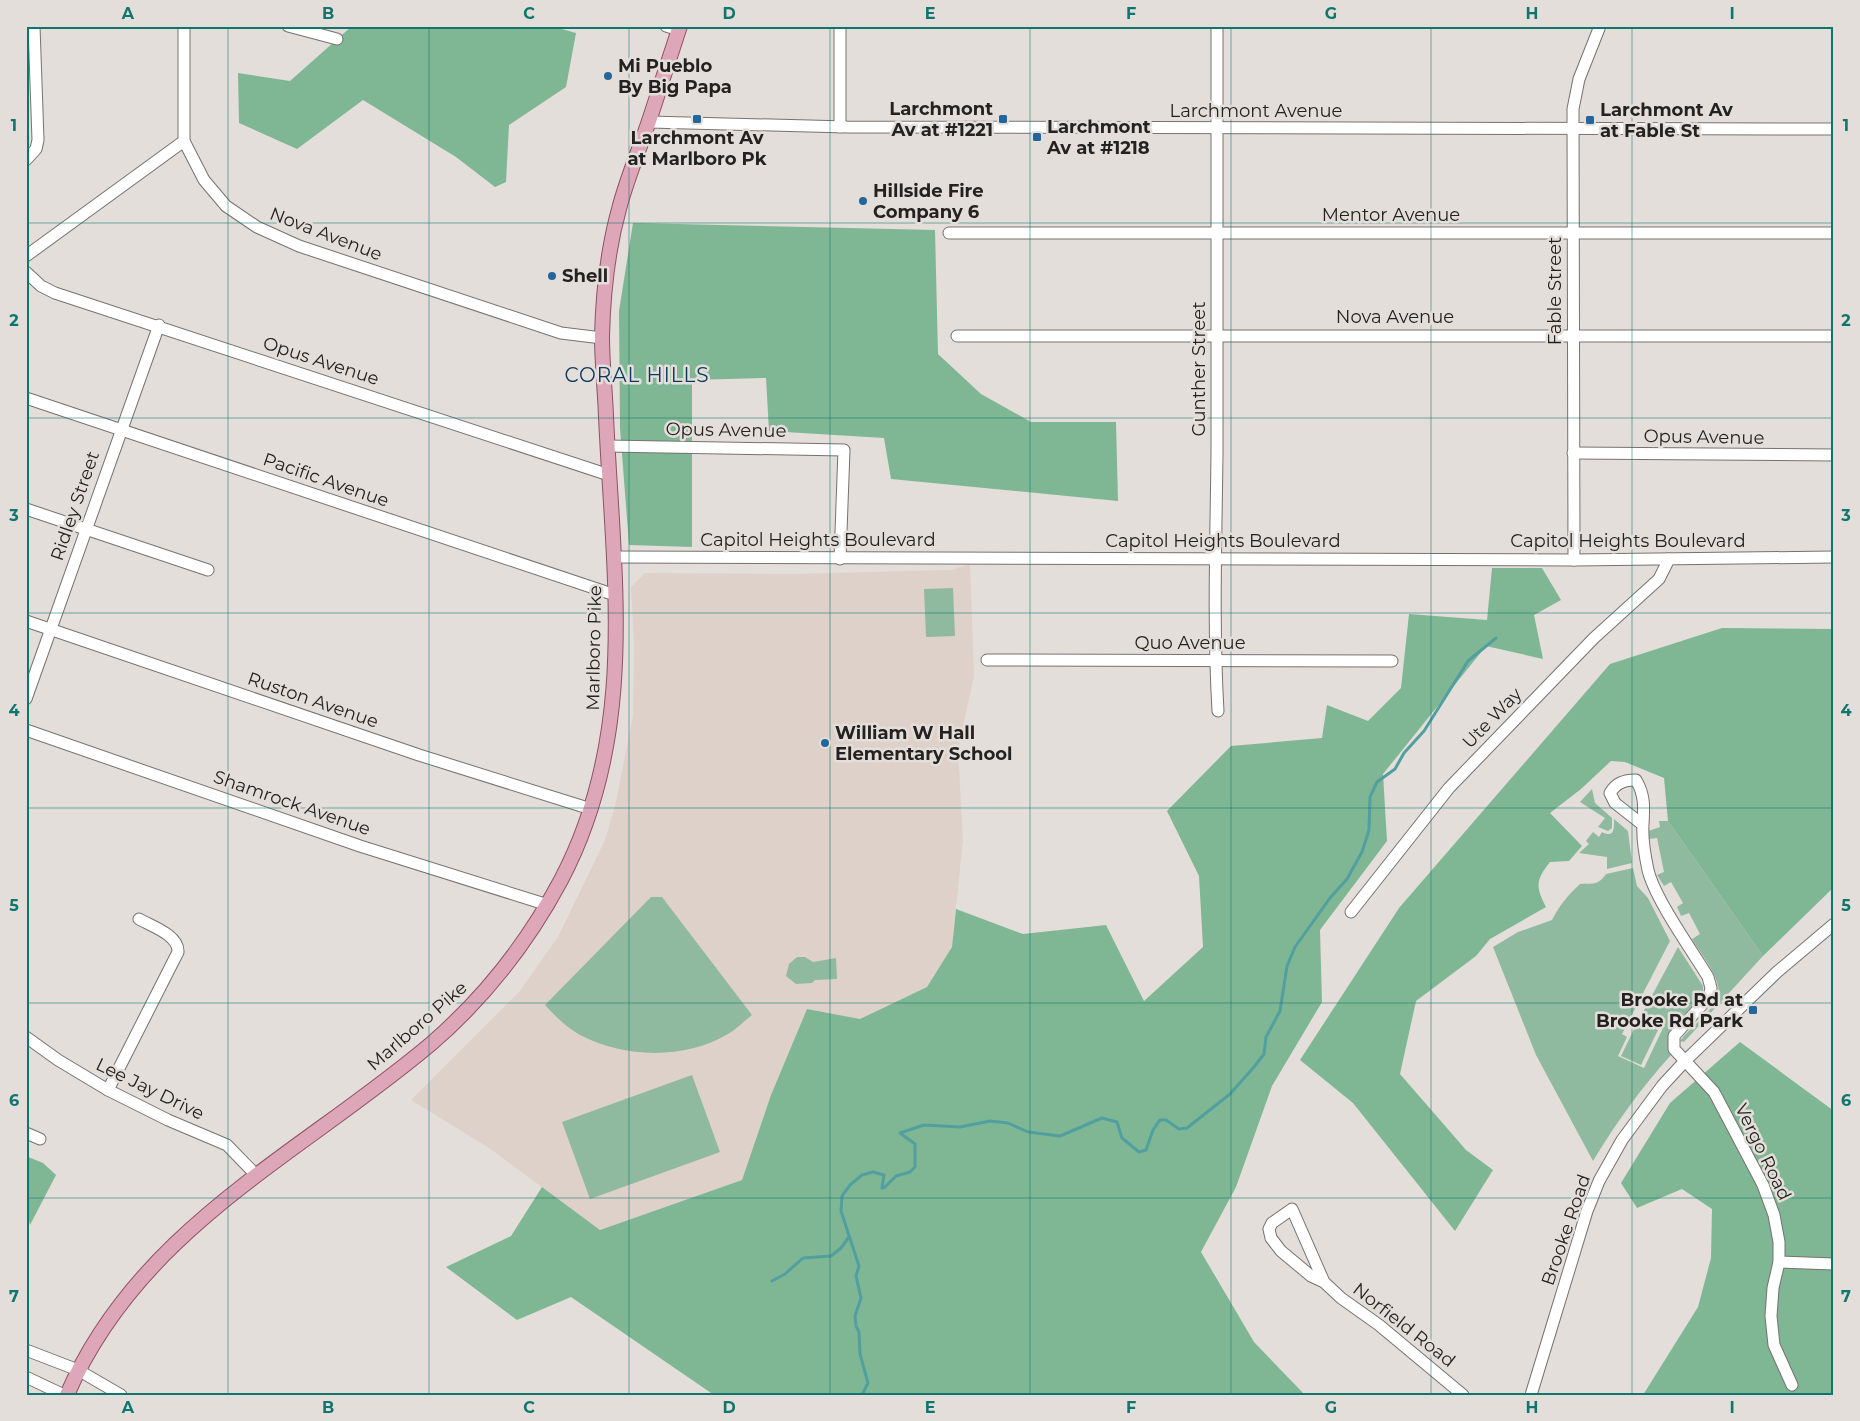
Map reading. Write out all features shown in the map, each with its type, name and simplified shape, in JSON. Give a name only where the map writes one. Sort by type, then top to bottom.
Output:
[{"type":"main road","name":"Marlboro Pike","points":[[66,1395],[78,1370],[117,1309],[162,1254],[187,1230],[256,1175],[403,1066],[452,1024],[502,971],[548,904],[570,863],[599,783],[614,706],[615,595],[602,338],[606,289],[618,213],[629,174],[649,122],[675,27]]},
{"type":"street","points":[[26,160],[36,149],[38,140],[34,26]]},
{"type":"street","name":"Nova Avenue","points":[[184,26],[184,141],[204,180],[226,206],[245,220],[299,246],[560,333],[602,338]]},
{"type":"street","points":[[288,26],[337,39]]},
{"type":"street","points":[[840,26],[840,126]]},
{"type":"street","name":"Gunther Street","points":[[1217,26],[1215,233],[1217,454],[1214,557],[1215,661],[1218,711]]},
{"type":"street","name":"Fable Street","points":[[1574,560],[1572,129],[1576,92],[1600,26]]},
{"type":"street","name":"Larchmont Avenue","points":[[649,122],[840,126],[1834,129]]},
{"type":"street","points":[[26,256],[184,141]]},
{"type":"street","name":"Mentor Avenue","points":[[949,233],[1834,233]]},
{"type":"street","name":"Opus Avenue","points":[[26,272],[41,286],[55,293],[159,325],[609,475]]},
{"type":"street","name":"Ridley Street","points":[[26,699],[120,430],[159,325]]},
{"type":"street","name":"Nova Avenue","points":[[957,336],[1573,334],[1834,336]]},
{"type":"street","name":"Pacific Avenue","points":[[26,398],[615,595]]},
{"type":"street","name":"Opus Avenue","points":[[607,446],[844,450],[840,558]]},
{"type":"street","name":"Opus Avenue","points":[[1573,453],[1834,455]]},
{"type":"street","points":[[26,509],[208,570]]},
{"type":"street","name":"Capitol Heights Boulevard","points":[[613,557],[1214,557],[1574,560],[1834,557]]},
{"type":"street","name":"Ute Way","points":[[1351,912],[1449,788],[1594,638],[1659,579],[1669,558]]},
{"type":"street","name":"Ruston Avenue","points":[[26,621],[419,755],[591,808]]},
{"type":"street","name":"Quo Avenue","points":[[987,660],[1392,661]]},
{"type":"street","name":"Shamrock Avenue","points":[[26,730],[360,846],[548,904]]},
{"type":"street","name":"Vergo Road","points":[[1643,825],[1648,870],[1656,889],[1708,977],[1710,988],[1709,997],[1674,1036],[1674,1049],[1714,1092],[1763,1185],[1774,1214],[1779,1242],[1779,1262],[1772,1288],[1771,1316],[1774,1345],[1792,1385]]},
{"type":"street","points":[[108,1090],[178,952],[178,944],[171,937],[139,919]]},
{"type":"street","name":"Brooke Road","points":[[1531,1395],[1587,1212],[1599,1181],[1627,1133],[1662,1086],[1685,1061],[1777,972],[1832,930]]},
{"type":"street","name":"Lee Jay Drive","points":[[26,1036],[58,1060],[108,1090],[168,1120],[221,1142],[239,1155],[256,1175]]},
{"type":"street","points":[[26,1133],[40,1139]]},
{"type":"street","name":"Norfield Road","points":[[1324,1282],[1292,1210],[1272,1223],[1269,1229],[1270,1238],[1281,1251],[1311,1276],[1324,1282],[1341,1298],[1380,1325],[1463,1395]]},
{"type":"street","points":[[1779,1262],[1834,1264]]},
{"type":"street","points":[[26,1350],[78,1370],[121,1395]]},
{"type":"street","points":[[26,1378],[66,1395]]},
{"type":"shaded area","points":[[970,564],[974,676],[958,749],[963,839],[952,947],[927,987],[860,1019],[807,1009],[771,1095],[742,1180],[600,1230],[489,1148],[411,1100],[519,992],[558,937],[605,840],[616,802],[633,716],[634,644],[631,587],[645,573],[791,574],[951,570]]},
{"type":"green space","points":[[352,26],[551,26],[576,33],[566,87],[509,125],[506,182],[495,187],[456,157],[363,100],[297,149],[239,123],[238,73],[290,81]]},
{"type":"green space","points":[[633,223],[935,230],[938,354],[981,394],[1031,422],[1116,422],[1118,501],[891,479],[884,438],[769,431],[766,378],[692,380],[692,547],[629,545],[620,428],[619,311]]},
{"type":"green space","points":[[1492,568],[1542,568],[1561,600],[1534,615],[1543,659],[1486,646],[1383,774],[1387,841],[1320,930],[1322,1002],[1272,1086],[1236,1187],[1201,1252],[1254,1342],[1305,1395],[714,1395],[571,1297],[517,1320],[446,1267],[511,1236],[542,1187],[600,1230],[742,1180],[771,1095],[807,1009],[860,1019],[927,987],[952,947],[956,909],[1023,934],[1106,925],[1144,1001],[1203,947],[1199,876],[1167,811],[1231,746],[1322,738],[1327,705],[1368,721],[1401,688],[1409,614],[1487,620]]},
{"type":"green space","points":[[953,588],[955,636],[926,637],[924,589]]},
{"type":"green space","points":[[1722,628],[1834,629],[1834,887],[1763,956],[1668,821],[1664,778],[1625,762],[1611,761],[1581,789],[1550,813],[1582,846],[1569,861],[1550,862],[1542,874],[1539,888],[1546,907],[1490,939],[1476,956],[1416,1001],[1400,1074],[1466,1150],[1493,1170],[1455,1231],[1353,1103],[1300,1060],[1399,908],[1610,664]]},
{"type":"green space","points":[[1592,789],[1595,803],[1612,818],[1612,828],[1608,831],[1598,827],[1605,818],[1580,802]]},
{"type":"green space","points":[[1614,819],[1628,831],[1632,863],[1607,869],[1607,857],[1579,853],[1589,844],[1586,841],[1593,832],[1599,837],[1602,832],[1606,834],[1612,833]]},
{"type":"green space","points":[[1659,821],[1668,821],[1763,956],[1684,1042],[1680,1041],[1713,1006],[1718,998],[1719,991],[1710,967],[1692,939],[1700,934],[1689,913],[1681,916],[1677,907],[1683,903],[1671,882],[1664,886],[1657,875],[1664,872],[1657,838],[1649,839],[1648,831],[1660,827]]},
{"type":"green space","points":[[1633,868],[1637,886],[1648,898],[1670,941],[1622,1034],[1627,1037],[1618,1056],[1644,1068],[1663,1028],[1641,1016],[1678,947],[1703,986],[1703,994],[1669,1032],[1668,1051],[1671,1055],[1629,1106],[1593,1161],[1536,1055],[1493,947],[1518,932],[1552,920],[1564,901],[1580,884],[1594,883],[1606,874]]},
{"type":"green space","points":[[651,897],[662,897],[752,1015],[731,1032],[711,1042],[673,1052],[635,1052],[616,1048],[597,1043],[580,1035],[561,1021],[545,1005]]},
{"type":"green space","points":[[797,957],[805,957],[813,962],[836,958],[837,979],[815,980],[812,983],[796,984],[786,976],[789,964]]},
{"type":"green space","points":[[1638,1021],[1658,1030],[1641,1065],[1621,1056]]},
{"type":"green space","points":[[1740,1042],[1834,1111],[1834,1395],[1643,1395],[1698,1307],[1711,1258],[1712,1209],[1682,1189],[1637,1208],[1621,1183],[1670,1103]]},
{"type":"green space","points":[[692,1075],[720,1152],[590,1199],[562,1122]]},
{"type":"green space","points":[[26,1156],[43,1163],[56,1175],[30,1225],[26,1208]]},
{"type":"waterway","points":[[862,1395],[868,1383],[860,1354],[859,1332],[855,1316],[861,1298],[856,1276],[859,1266],[841,1211],[842,1196],[850,1185],[862,1175],[873,1172],[884,1175],[882,1188],[896,1176],[910,1172],[915,1167],[915,1144],[900,1133],[924,1125],[960,1127],[990,1121],[1008,1123],[1028,1132],[1060,1136],[1102,1118],[1117,1122],[1122,1138],[1139,1152],[1146,1150],[1153,1130],[1160,1120],[1166,1120],[1179,1129],[1187,1128],[1230,1094],[1264,1054],[1266,1037],[1280,1011],[1287,966],[1295,947],[1330,898],[1347,879],[1362,852],[1369,830],[1370,797],[1377,782],[1395,769],[1404,753],[1424,731],[1468,661],[1496,638]]},
{"type":"waterway","points":[[772,1281],[785,1274],[803,1258],[831,1256],[841,1248],[849,1237]]},
{"type":"place","name":"Mi Pueblo By Big Papa","points":[[608,76]]},
{"type":"place","name":"Larchmont Av at Marlboro Pk","points":[[697,119]]},
{"type":"place","name":"Larchmont Av at #1221","points":[[1003,119]]},
{"type":"place","name":"Larchmont Av at Fable St","points":[[1590,120]]},
{"type":"place","name":"Larchmont Av at #1218","points":[[1037,137]]},
{"type":"place","name":"Hillside Fire Company 6","points":[[863,201]]},
{"type":"place","name":"Shell","points":[[552,276]]},
{"type":"place","name":"William W Hall Elementary School","points":[[825,743]]},
{"type":"place","name":"Brooke Rd at Brooke Rd Park","points":[[1753,1010]]},
{"type":"district","name":"CORAL HILLS","points":[[637,375]]}]
